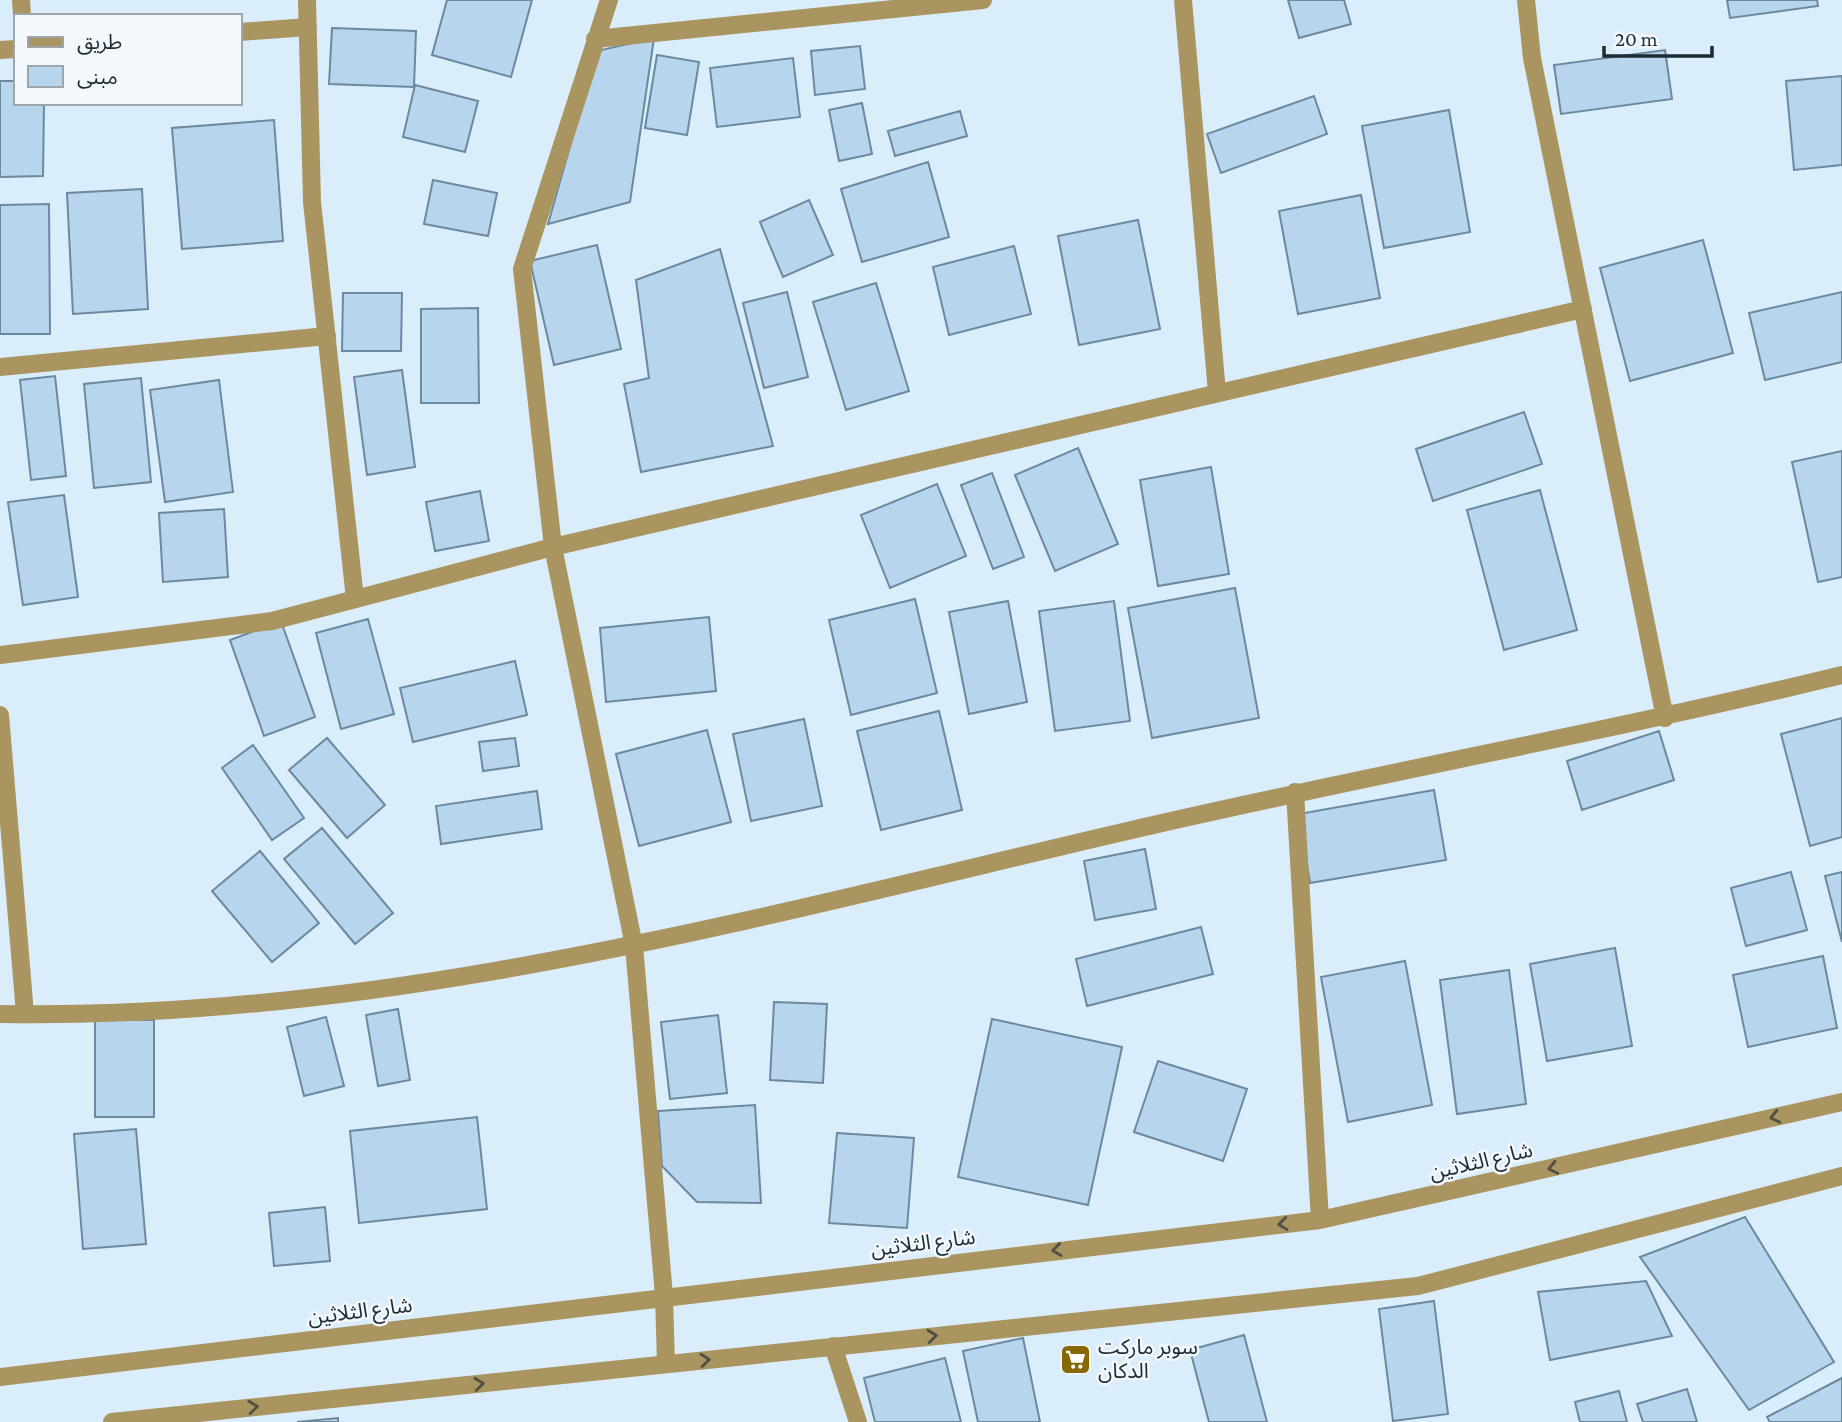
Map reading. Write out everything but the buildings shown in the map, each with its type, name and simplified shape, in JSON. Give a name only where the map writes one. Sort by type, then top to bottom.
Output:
[{"type":"street","points":[[307,0],[312,202],[355,599]]},
{"type":"street","points":[[609,0],[522,269],[553,547],[634,946],[664,1296],[666,1364]]},
{"type":"street","points":[[595,39],[983,0]]},
{"type":"street","points":[[1183,0],[1217,393]]},
{"type":"street","points":[[1526,0],[1532,58],[1665,718]]},
{"type":"street","points":[[242,32],[308,27]]},
{"type":"street","points":[[0,655],[272,621],[553,547],[1583,309]]},
{"type":"street","points":[[0,367],[327,336]]},
{"type":"street","points":[[0,1014],[217,1009],[310,998],[634,946],[1295,792],[1665,718],[1842,675]]},
{"type":"street","points":[[0,715],[25,1014]]},
{"type":"street","points":[[1295,792],[1320,1220]]},
{"type":"street","name":"شارع الثلاثين","points":[[0,1377],[1320,1220],[1842,1102]]},
{"type":"street","points":[[112,1422],[1418,1286],[1842,1176]]},
{"type":"street","points":[[833,1346],[858,1422]]},
{"type":"place","name":"سوبر ماركت الدكان","points":[[1075,1359]]}]
